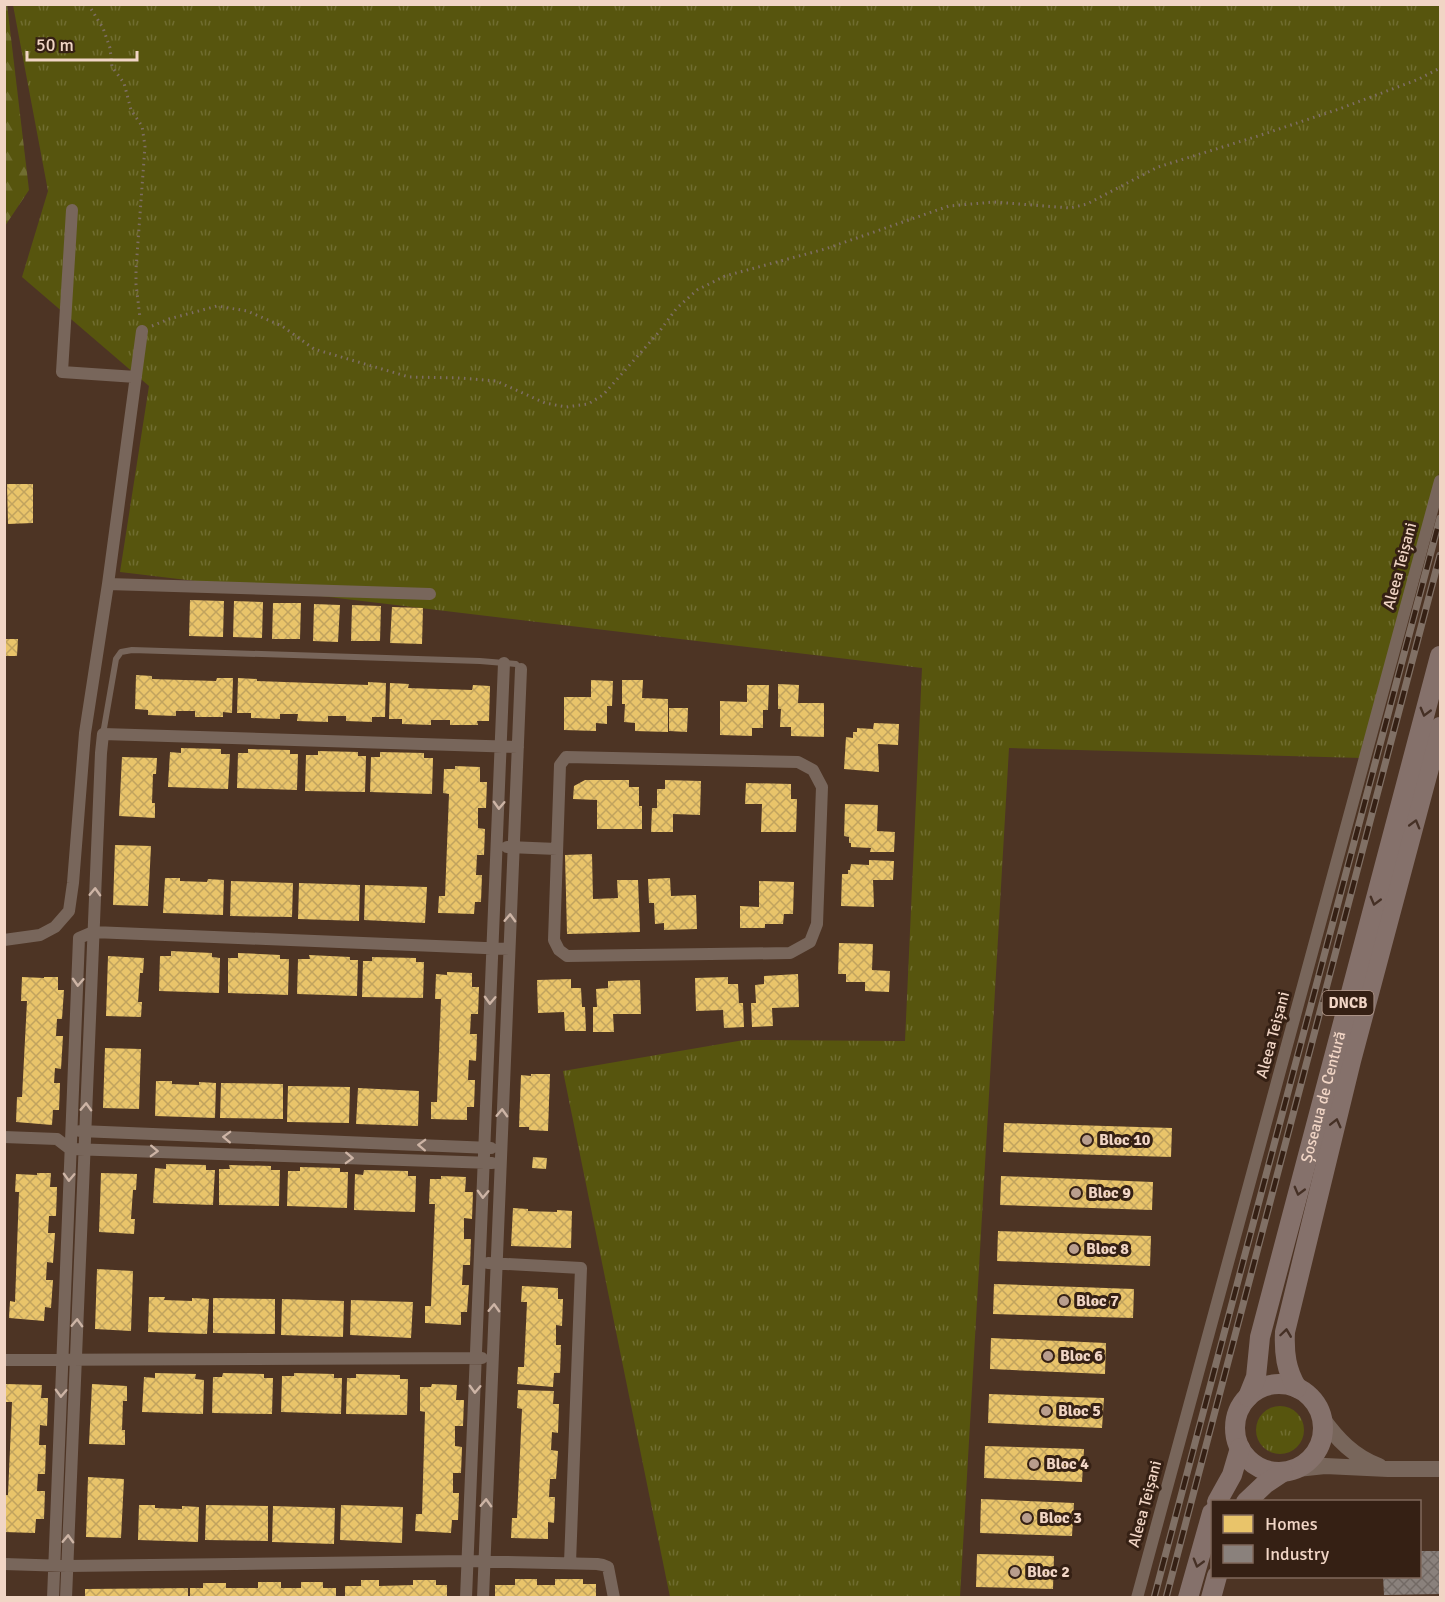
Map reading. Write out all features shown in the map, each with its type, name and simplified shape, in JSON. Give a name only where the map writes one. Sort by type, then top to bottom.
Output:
[{"type":"main road","name":"Șoseaua de Centură","points":[[1248,1397],[1256,1377],[1260,1337],[1440,656]]},
{"type":"main road","name":"Șoseaua de Centură","points":[[1297,1388],[1286,1364],[1285,1332],[1354,1050],[1440,727]]},
{"type":"main road","points":[[1248,1397],[1266,1386],[1276,1384],[1297,1388]]},
{"type":"main road","name":"DNCB","points":[[1297,1388],[1317,1405],[1322,1418]]},
{"type":"main road","name":"DNCB","points":[[1218,1500],[1235,1467],[1240,1448],[1236,1438],[1237,1416],[1248,1397]]},
{"type":"main road","points":[[1322,1418],[1349,1449],[1374,1464],[1388,1469]]},
{"type":"main road","points":[[1248,1500],[1265,1484],[1308,1462],[1321,1442],[1322,1418]]},
{"type":"main road","points":[[1240,1448],[1247,1459],[1270,1472],[1340,1466],[1440,1469]]},
{"type":"main road","points":[[1188,1598],[1211,1517]]},
{"type":"main road","points":[[1210,1598],[1216,1578]]},
{"type":"street","points":[[72,210],[62,372],[135,377]]},
{"type":"street","points":[[4,940],[40,935],[55,927],[69,911],[85,733],[108,584],[142,331]]},
{"type":"street","name":"Aleea Teișani","points":[[1137,1598],[1440,481]]},
{"type":"street","points":[[108,584],[430,594]]},
{"type":"street","points":[[466,1598],[504,663]]},
{"type":"street","points":[[483,1598],[521,669]]},
{"type":"street","points":[[53,1598],[61,1566],[76,1359],[103,734],[518,747]]},
{"type":"street","points":[[566,757],[798,762],[813,770],[822,787],[817,924],[810,942],[790,953],[567,956],[559,950],[554,940],[557,849],[560,765],[566,757]]},
{"type":"street","points":[[497,847],[557,849]]},
{"type":"street","points":[[66,1598],[61,1566],[63,1359],[80,939],[93,932],[509,949]]},
{"type":"street","points":[[4,1137],[57,1139],[71,1131],[85,1131],[501,1149]]},
{"type":"street","points":[[57,1139],[70,1149],[500,1164]]},
{"type":"street","points":[[480,1263],[582,1268],[570,1563]]},
{"type":"street","points":[[4,1360],[492,1358]]},
{"type":"street","points":[[4,1564],[61,1566],[484,1561],[603,1564],[608,1568],[614,1598]]},
{"type":"lane","points":[[103,734],[116,659],[120,652],[132,650],[504,663],[516,664],[521,669]]},
{"type":"path","points":[[88,4],[103,28],[110,48],[112,67],[124,83],[131,110],[142,126],[145,146],[136,269],[142,331],[169,319],[217,306],[248,311],[282,326],[314,349],[409,377],[496,381],[545,402],[566,407],[588,404],[603,395],[659,332],[676,309],[697,290],[725,276],[825,249],[948,206],[994,202],[1070,208],[1087,204],[1158,167],[1339,109],[1419,79],[1440,68]]},
{"type":"green space","points":[[7,4],[29,190],[5,226],[4,5]]},
{"type":"green space","points":[[13,5],[1440,5],[1440,469],[1362,758],[1009,748],[960,1597],[670,1597],[563,1071],[744,1040],[905,1041],[922,668],[120,572],[149,386],[22,277],[48,191]]},
{"type":"green space","points":[[1280,1406],[1297,1413],[1304,1430],[1297,1447],[1280,1454],[1263,1447],[1256,1430],[1263,1413]]},
{"type":"building: Homes","points":[[7,484],[33,484],[33,523],[8,524]]},
{"type":"building: Homes","points":[[190,600],[224,601],[223,637],[189,636]]},
{"type":"building: Homes","points":[[234,601],[263,602],[262,638],[233,637]]},
{"type":"building: Homes","points":[[273,603],[301,603],[300,639],[272,639]]},
{"type":"building: Homes","points":[[314,604],[340,605],[338,642],[313,641]]},
{"type":"building: Homes","points":[[352,605],[381,606],[380,641],[351,641]]},
{"type":"building: Homes","points":[[392,607],[423,608],[422,644],[390,643]]},
{"type":"building: Homes","points":[[4,639],[18,639],[17,656],[4,656]]},
{"type":"building: Homes","points":[[136,675],[152,676],[152,679],[216,681],[217,678],[233,678],[232,713],[223,712],[223,717],[195,717],[195,711],[176,711],[176,716],[148,715],[148,710],[135,709]]},
{"type":"building: Homes","points":[[238,678],[257,679],[257,681],[368,685],[368,682],[386,683],[385,717],[372,717],[372,722],[346,721],[346,716],[328,716],[328,722],[297,721],[298,714],[280,714],[280,719],[251,718],[251,713],[237,713]]},
{"type":"building: Homes","points":[[591,680],[613,681],[612,706],[607,706],[607,724],[596,723],[596,731],[564,730],[564,697],[591,697]]},
{"type":"building: Homes","points":[[622,680],[643,680],[642,698],[668,699],[668,732],[635,731],[635,723],[624,722],[625,704],[622,704]]},
{"type":"building: Homes","points":[[390,683],[409,684],[408,688],[472,690],[473,685],[490,686],[489,721],[477,721],[478,725],[450,725],[450,720],[431,720],[431,725],[402,724],[402,719],[389,719]]},
{"type":"building: Homes","points":[[778,684],[799,685],[798,703],[824,703],[824,737],[791,736],[791,727],[780,727],[781,709],[778,709]]},
{"type":"building: Homes","points":[[747,685],[769,685],[768,710],[763,710],[763,728],[752,728],[752,736],[720,735],[720,701],[747,702]]},
{"type":"building: Homes","points":[[669,708],[688,708],[687,732],[669,731]]},
{"type":"building: Homes","points":[[874,723],[899,724],[898,745],[878,744],[879,772],[844,769],[846,737],[853,738],[853,732],[857,732],[857,728],[873,729]]},
{"type":"building: Homes","points":[[181,748],[221,749],[221,754],[230,754],[228,789],[168,787],[170,752],[181,753]]},
{"type":"building: Homes","points":[[248,749],[290,750],[290,754],[298,754],[297,790],[237,788],[238,753],[248,753]]},
{"type":"building: Homes","points":[[318,751],[358,752],[358,756],[366,756],[365,792],[305,791],[306,755],[318,755]]},
{"type":"building: Homes","points":[[380,752],[424,753],[424,758],[433,758],[432,794],[370,792],[371,757],[380,757]]},
{"type":"building: Homes","points":[[122,757],[157,758],[156,774],[153,774],[152,803],[155,803],[155,818],[119,816]]},
{"type":"building: Homes","points":[[455,766],[480,767],[480,782],[487,782],[486,808],[478,808],[478,828],[485,829],[484,855],[477,855],[476,875],[482,875],[481,902],[475,902],[474,914],[438,913],[439,896],[445,896],[449,794],[443,793],[444,769],[455,769]]},
{"type":"building: Homes","points":[[585,780],[629,780],[629,787],[639,787],[642,829],[597,829],[597,800],[573,799],[574,786]]},
{"type":"building: Homes","points":[[665,780],[701,781],[700,815],[673,814],[673,832],[651,832],[652,808],[657,808],[657,789],[665,789]]},
{"type":"building: Homes","points":[[746,783],[791,784],[791,799],[797,799],[796,832],[761,832],[762,804],[745,804]]},
{"type":"building: Homes","points":[[845,804],[878,805],[877,831],[895,832],[894,852],[870,852],[871,848],[851,847],[849,837],[844,836]]},
{"type":"building: Homes","points":[[115,845],[151,846],[148,906],[113,905]]},
{"type":"building: Homes","points":[[592,854],[593,899],[618,898],[617,880],[638,880],[640,932],[567,934],[565,855]]},
{"type":"building: Homes","points":[[869,860],[894,861],[893,880],[873,880],[874,907],[841,906],[842,874],[848,874],[851,864],[869,865]]},
{"type":"building: Homes","points":[[165,878],[207,882],[208,879],[224,880],[223,915],[163,913]]},
{"type":"building: Homes","points":[[670,878],[671,896],[696,895],[697,929],[664,930],[664,923],[655,924],[654,903],[649,903],[648,879]]},
{"type":"building: Homes","points":[[231,881],[293,883],[292,917],[230,916]]},
{"type":"building: Homes","points":[[759,881],[794,882],[793,914],[784,914],[783,924],[765,924],[765,928],[740,928],[740,906],[759,907]]},
{"type":"building: Homes","points":[[299,883],[360,885],[359,921],[298,919]]},
{"type":"building: Homes","points":[[365,885],[427,887],[425,923],[364,920]]},
{"type":"building: Homes","points":[[839,943],[873,944],[872,970],[890,971],[889,992],[865,991],[865,982],[846,982],[846,974],[838,974]]},
{"type":"building: Homes","points":[[171,951],[212,953],[212,957],[220,958],[219,993],[159,991],[160,956],[171,956]]},
{"type":"building: Homes","points":[[238,953],[280,955],[280,959],[289,959],[288,995],[228,993],[228,958],[238,958]]},
{"type":"building: Homes","points":[[309,955],[350,957],[350,960],[358,960],[357,996],[297,994],[298,959],[310,959]]},
{"type":"building: Homes","points":[[108,956],[144,958],[143,973],[140,973],[138,1002],[142,1002],[141,1017],[106,1016]]},
{"type":"building: Homes","points":[[372,957],[416,958],[416,962],[424,962],[423,998],[362,997],[363,961],[372,961]]},
{"type":"building: Homes","points":[[447,972],[472,973],[472,987],[479,987],[478,1014],[471,1014],[470,1034],[477,1034],[476,1061],[469,1060],[468,1080],[475,1080],[474,1107],[467,1107],[467,1120],[431,1119],[431,1102],[437,1102],[441,999],[435,999],[436,974],[447,975]]},
{"type":"building: Homes","points":[[798,974],[799,1007],[772,1008],[773,1026],[752,1027],[751,1003],[756,1003],[755,985],[764,984],[764,976]]},
{"type":"building: Homes","points":[[22,977],[58,977],[58,990],[64,990],[62,1019],[57,1019],[56,1036],[63,1036],[61,1069],[55,1068],[54,1083],[60,1083],[59,1110],[53,1110],[52,1125],[16,1122],[17,1097],[22,1097],[27,1001],[21,1001]]},
{"type":"building: Homes","points":[[728,977],[728,984],[738,984],[739,1003],[743,1003],[744,1027],[724,1028],[723,1010],[696,1011],[695,978]]},
{"type":"building: Homes","points":[[571,979],[571,988],[581,988],[586,1031],[565,1031],[564,1012],[538,1013],[537,980]]},
{"type":"building: Homes","points":[[640,980],[641,1014],[613,1014],[614,1032],[593,1032],[593,1007],[597,1007],[596,989],[608,988],[608,981]]},
{"type":"building: Homes","points":[[105,1048],[141,1049],[139,1109],[103,1108]]},
{"type":"building: Homes","points":[[531,1074],[550,1074],[548,1131],[519,1127],[521,1075],[531,1076]]},
{"type":"building: Homes","points":[[156,1081],[199,1085],[199,1082],[216,1083],[215,1118],[155,1116]]},
{"type":"building: Homes","points":[[221,1083],[283,1084],[283,1119],[220,1118]]},
{"type":"building: Homes","points":[[288,1086],[350,1087],[349,1123],[287,1122]]},
{"type":"building: Homes","points":[[358,1088],[419,1091],[418,1126],[356,1124]]},
{"type":"building: Homes","name":"Bloc 10","points":[[1004,1123],[1172,1128],[1171,1157],[1003,1152]]},
{"type":"building: Homes","points":[[533,1157],[547,1158],[546,1169],[532,1168]]},
{"type":"building: Homes","points":[[166,1164],[206,1165],[206,1170],[215,1170],[213,1205],[153,1203],[155,1168],[166,1169]]},
{"type":"building: Homes","points":[[229,1165],[271,1166],[271,1170],[280,1170],[279,1206],[219,1205],[219,1169],[230,1169]]},
{"type":"building: Homes","points":[[300,1167],[340,1168],[340,1172],[348,1172],[347,1208],[287,1206],[288,1171],[300,1171]]},
{"type":"building: Homes","points":[[364,1170],[408,1171],[408,1176],[416,1176],[415,1212],[354,1210],[355,1174],[363,1175]]},
{"type":"building: Homes","points":[[37,1173],[51,1173],[50,1187],[57,1187],[56,1216],[49,1216],[48,1233],[55,1233],[53,1263],[47,1262],[46,1280],[53,1280],[51,1308],[45,1307],[44,1321],[9,1318],[10,1301],[15,1302],[19,1192],[15,1192],[16,1174],[37,1175]]},
{"type":"building: Homes","points":[[101,1173],[137,1174],[136,1190],[133,1190],[131,1219],[135,1219],[134,1234],[99,1232]]},
{"type":"building: Homes","points":[[441,1176],[466,1177],[465,1192],[473,1192],[472,1219],[464,1218],[464,1239],[471,1239],[470,1265],[463,1265],[462,1285],[469,1285],[467,1312],[461,1312],[461,1325],[425,1323],[425,1306],[431,1306],[435,1204],[429,1204],[430,1179],[441,1179]]},
{"type":"building: Homes","name":"Bloc 9","points":[[1001,1176],[1153,1182],[1152,1210],[1000,1205]]},
{"type":"building: Homes","points":[[513,1208],[528,1209],[528,1211],[572,1211],[571,1248],[511,1246]]},
{"type":"building: Homes","name":"Bloc 8","points":[[998,1231],[1151,1236],[1150,1266],[997,1261]]},
{"type":"building: Homes","points":[[97,1269],[133,1271],[131,1331],[95,1329]]},
{"type":"building: Homes","name":"Bloc 7","points":[[994,1284],[1134,1289],[1133,1318],[993,1314]]},
{"type":"building: Homes","points":[[522,1286],[558,1288],[558,1299],[563,1299],[562,1326],[556,1325],[556,1345],[561,1345],[560,1373],[554,1373],[553,1387],[517,1384],[518,1367],[524,1367],[527,1302],[521,1302]]},
{"type":"building: Homes","points":[[149,1297],[192,1301],[192,1298],[209,1299],[207,1334],[148,1332]]},
{"type":"building: Homes","points":[[213,1298],[275,1299],[275,1334],[213,1333]]},
{"type":"building: Homes","points":[[282,1299],[344,1301],[343,1337],[281,1335]]},
{"type":"building: Homes","points":[[351,1300],[413,1302],[411,1338],[350,1335]]},
{"type":"building: Homes","name":"Bloc 6","points":[[991,1338],[1106,1343],[1105,1374],[990,1369]]},
{"type":"building: Homes","points":[[155,1373],[196,1374],[195,1379],[204,1380],[203,1414],[142,1412],[144,1377],[155,1378]]},
{"type":"building: Homes","points":[[223,1373],[264,1374],[264,1378],[273,1378],[272,1414],[212,1413],[213,1377],[222,1377]]},
{"type":"building: Homes","points":[[294,1373],[334,1374],[334,1378],[342,1378],[341,1414],[281,1412],[282,1376],[294,1376]]},
{"type":"building: Homes","points":[[356,1374],[400,1375],[400,1379],[408,1379],[407,1415],[346,1414],[347,1378],[356,1378]]},
{"type":"building: Homes","points":[[6,1384],[42,1385],[41,1398],[48,1398],[47,1426],[40,1425],[39,1445],[46,1445],[45,1474],[38,1474],[37,1491],[45,1491],[44,1519],[36,1519],[35,1533],[4,1532],[4,1495],[8,1495],[12,1402],[5,1402]]},
{"type":"building: Homes","points":[[92,1384],[127,1386],[127,1401],[123,1401],[122,1430],[125,1430],[125,1445],[89,1444]]},
{"type":"building: Homes","points":[[432,1384],[457,1385],[456,1400],[464,1400],[463,1426],[455,1426],[455,1446],[462,1447],[461,1473],[453,1473],[453,1493],[459,1493],[458,1520],[452,1520],[451,1533],[415,1531],[416,1514],[422,1514],[425,1412],[420,1411],[420,1387],[431,1387]]},
{"type":"building: Homes","points":[[518,1390],[554,1391],[553,1404],[559,1404],[558,1433],[552,1432],[551,1450],[558,1451],[556,1479],[550,1479],[549,1497],[555,1497],[554,1523],[548,1522],[548,1539],[511,1538],[512,1518],[517,1518],[522,1409],[517,1408]]},
{"type":"building: Homes","name":"Bloc 5","points":[[989,1394],[1104,1398],[1102,1428],[988,1423]]},
{"type":"building: Homes","name":"Bloc 4","points":[[985,1446],[1084,1449],[1082,1482],[984,1478]]},
{"type":"building: Homes","points":[[88,1477],[124,1479],[121,1538],[86,1537]]},
{"type":"building: Homes","name":"Bloc 3","points":[[981,1499],[1074,1503],[1072,1536],[980,1533]]},
{"type":"building: Homes","points":[[139,1505],[182,1509],[182,1506],[199,1507],[198,1542],[138,1540]]},
{"type":"building: Homes","points":[[206,1505],[268,1506],[268,1541],[205,1540]]},
{"type":"building: Homes","points":[[341,1505],[403,1507],[402,1543],[340,1540]]},
{"type":"building: Homes","points":[[273,1506],[335,1508],[334,1544],[272,1542]]},
{"type":"building: Homes","name":"Bloc 2","points":[[977,1554],[1054,1556],[1053,1589],[976,1587]]},
{"type":"building: Homes","points":[[515,1579],[537,1579],[537,1585],[555,1585],[555,1579],[583,1579],[583,1584],[596,1584],[596,1598],[495,1598],[495,1585],[515,1585]]},
{"type":"building: Homes","points":[[361,1580],[379,1580],[379,1586],[413,1585],[413,1580],[436,1580],[436,1585],[447,1585],[447,1598],[345,1598],[345,1586],[361,1586]]},
{"type":"building: Homes","points":[[258,1582],[281,1582],[281,1588],[301,1588],[301,1582],[323,1582],[323,1588],[336,1588],[336,1598],[190,1598],[190,1588],[203,1588],[203,1583],[226,1583],[226,1588],[258,1588]]},
{"type":"building: Homes","points":[[188,1588],[188,1598],[85,1598],[85,1589]]},
{"type":"building: Industry","points":[[1421,1551],[1440,1551],[1440,1594],[1384,1595],[1383,1578],[1421,1578]]},
{"type":"railway","points":[[1154,1598],[1440,518]]},
{"type":"railway","points":[[1166,1598],[1440,555]]},
{"type":"place","name":"Bloc 10","points":[[1087,1140]]},
{"type":"place","name":"Bloc 9","points":[[1076,1193]]},
{"type":"place","name":"Bloc 8","points":[[1074,1249]]},
{"type":"place","name":"Bloc 7","points":[[1064,1301]]},
{"type":"place","name":"Bloc 6","points":[[1048,1356]]},
{"type":"place","name":"Bloc 5","points":[[1046,1411]]},
{"type":"place","name":"Bloc 4","points":[[1034,1464]]},
{"type":"place","name":"Bloc 3","points":[[1027,1518]]},
{"type":"place","name":"Bloc 2","points":[[1015,1572]]}]
